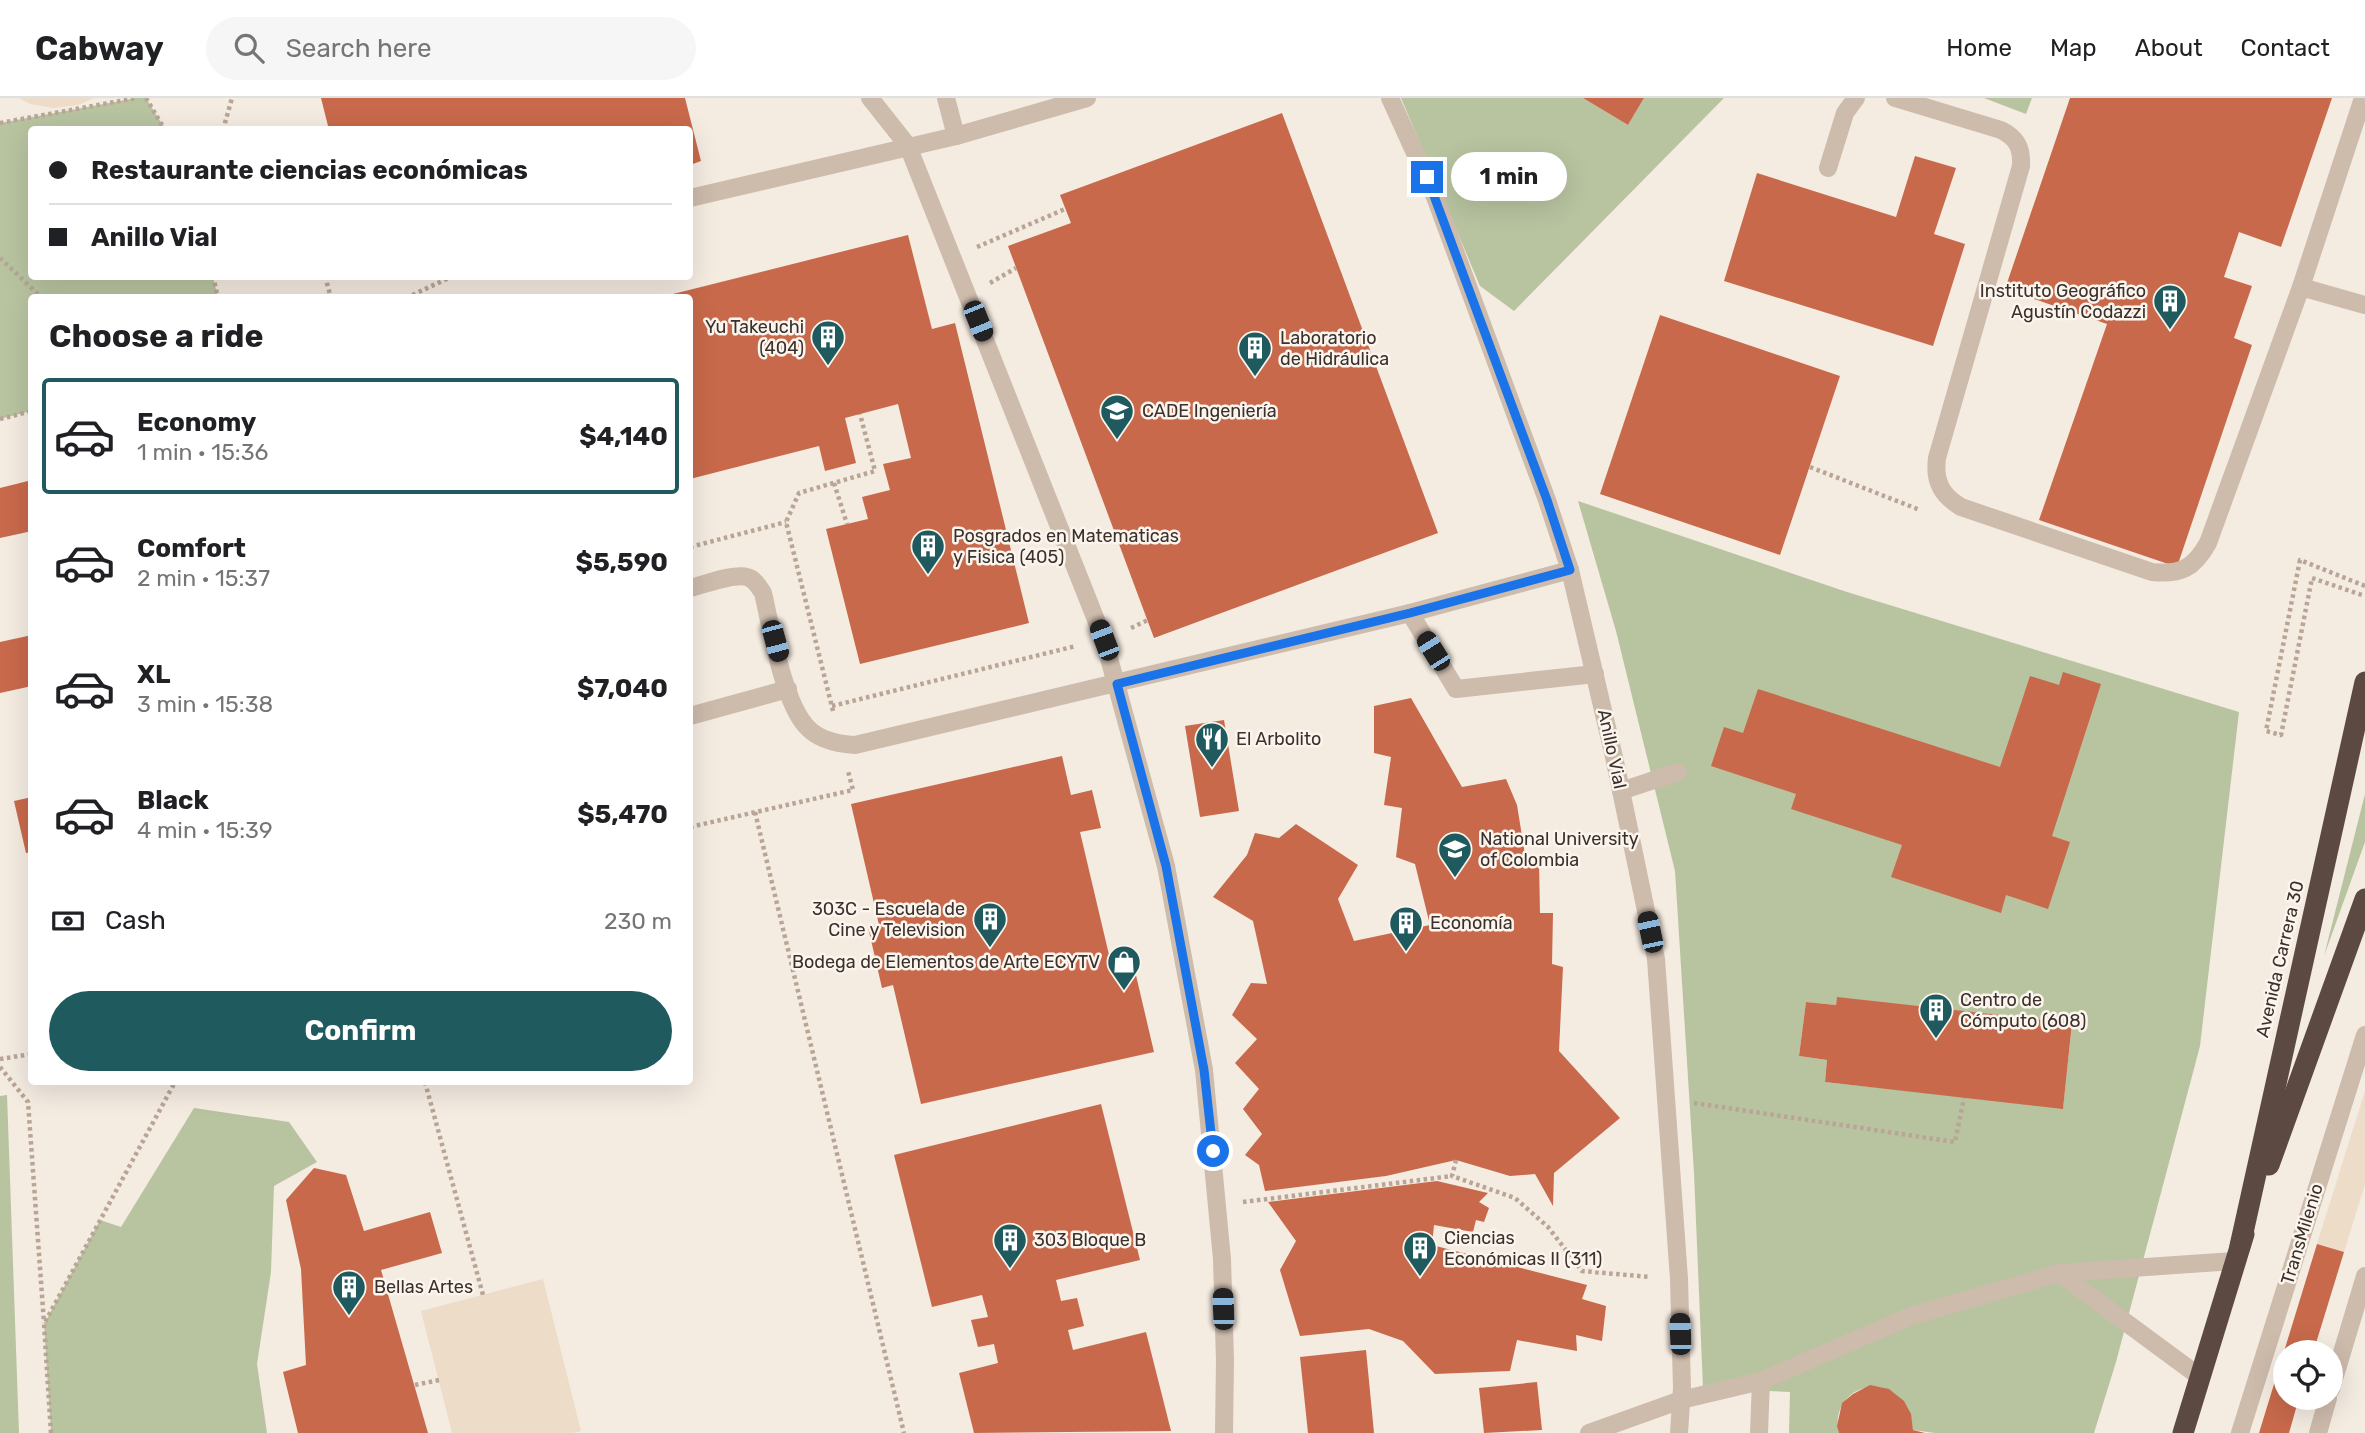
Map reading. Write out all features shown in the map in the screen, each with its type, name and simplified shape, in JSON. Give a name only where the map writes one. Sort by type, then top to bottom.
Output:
[{"type":"highway","name":"Avenida Carrera 30","points":[[2237,1253],[2365,682]]},
{"type":"highway","name":"Avenida Carrera 30","points":[[2183,1433],[2237,1253],[2365,899]]},
{"type":"street","points":[[870,98],[908,146],[1104,640],[1166,866],[1204,1070],[1218,1205],[1225,1360],[1224,1433]]},
{"type":"street","points":[[946,98],[956,136]]},
{"type":"street","points":[[693,197],[956,136],[1087,98]]},
{"type":"street","name":"Anillo Vial","points":[[1390,98],[1435,197],[1547,500],[1570,570],[1621,791],[1656,959],[1678,1279],[1681,1400],[1679,1433]]},
{"type":"street","points":[[1828,168],[1845,113],[1857,98]]},
{"type":"street","points":[[1895,98],[2001,130],[2011,135],[2022,155],[1937,458],[1935,473],[1939,487],[1948,499],[1961,507],[2152,572],[2170,573],[2186,568],[2200,558],[2208,543],[2301,287],[2362,98]]},
{"type":"street","points":[[2301,287],[2365,305]]},
{"type":"street","points":[[693,588],[734,577],[747,577],[757,583],[763,593],[788,689],[805,726],[816,735],[842,744],[868,743],[1117,684],[1410,613],[1570,570]]},
{"type":"street","points":[[1410,613],[1456,689],[1595,674]]},
{"type":"street","points":[[693,715],[788,689]]},
{"type":"street","points":[[1621,791],[1678,772]]},
{"type":"street","name":"TransMilenio","points":[[2240,1433],[2365,1035]]},
{"type":"street","points":[[1589,1433],[1681,1400],[1761,1381],[1911,1316],[2059,1273],[2237,1253]]},
{"type":"street","points":[[2059,1273],[2200,1377]]},
{"type":"street","points":[[2343,1349],[2365,1276]]},
{"type":"street","points":[[1759,1433],[1761,1381]]},
{"type":"street","points":[[2318,1433],[2325,1410]]},
{"type":"path","points":[[0,123],[136,98]]},
{"type":"path","points":[[146,98],[163,126]]},
{"type":"path","points":[[224,126],[232,98]]},
{"type":"path","points":[[954,257],[1065,209]]},
{"type":"path","points":[[0,258],[38,294]]},
{"type":"path","points":[[415,294],[444,280]]},
{"type":"path","points":[[0,419],[28,412]]},
{"type":"path","points":[[693,826],[853,790],[786,522],[799,493],[875,471],[860,414]]},
{"type":"path","points":[[1810,467],[1927,513]]},
{"type":"path","points":[[834,483],[847,524]]},
{"type":"path","points":[[693,546],[786,522]]},
{"type":"path","points":[[2365,586],[2300,560],[2266,732],[2281,735],[2312,578],[2365,596]]},
{"type":"path","points":[[832,706],[1104,640],[1148,621]]},
{"type":"path","points":[[755,812],[905,1433]]},
{"type":"path","points":[[0,1059],[28,1055]]},
{"type":"path","points":[[0,1067],[28,1102],[51,1433]]},
{"type":"path","points":[[44,1324],[173,1085]]},
{"type":"path","points":[[426,1085],[484,1295]]},
{"type":"path","points":[[1665,1099],[1955,1142],[1964,1098]]},
{"type":"path","points":[[1452,1176],[1456,1160]]},
{"type":"path","points":[[1218,1205],[1452,1176],[1515,1198],[1548,1227],[1581,1271],[1678,1279]]},
{"type":"path","points":[[415,1385],[439,1380]]},
{"type":"green space","points":[[146,98],[163,126],[28,126],[28,280],[214,280],[217,294],[28,294],[28,412],[0,419],[0,123]]},
{"type":"green space","points":[[1401,98],[1583,98],[1628,125],[1644,98],[1724,98],[1514,311],[1480,286]]},
{"type":"green space","points":[[1984,98],[2032,98],[2026,114]]},
{"type":"green space","points":[[1578,501],[1847,592],[2239,712],[2200,1046],[2116,1362],[2094,1433],[1935,1433],[1913,1430],[1907,1409],[1896,1395],[1882,1388],[1868,1387],[1855,1392],[1844,1402],[1838,1416],[1839,1433],[1789,1433],[1790,1392],[1703,1388],[1694,1173],[1675,871],[1616,631]],"holes":[[[1837,998],[2072,1023],[2063,1108],[1825,1082],[1827,1060],[1799,1056],[1806,1002],[1836,1005]]]},
{"type":"green space","points":[[2365,794],[2365,842],[2324,956]]},
{"type":"green space","points":[[7,1095],[19,1433],[0,1433],[0,1096]]},
{"type":"green space","points":[[194,1108],[289,1122],[317,1162],[274,1186],[271,1272],[257,1364],[267,1433],[51,1433],[44,1324],[100,1220],[121,1227]]},
{"type":"shaded area","points":[[19,98],[94,98],[78,105],[54,108],[30,104]]},
{"type":"shaded area","points":[[2365,1091],[2365,1184],[2344,1252],[2317,1244]]},
{"type":"shaded area","points":[[543,1279],[581,1431],[452,1433],[421,1311]]},
{"type":"building","points":[[321,98],[685,98],[692,126],[328,126]]},
{"type":"building","points":[[1583,98],[1644,98],[1628,125]]},
{"type":"building","name":"Instituto Geográfico Agustín Codazzi","points":[[2070,98],[2332,98],[2281,247],[2239,232],[2224,277],[2252,286],[2234,338],[2252,345],[2177,567],[2039,520],[2107,324],[2005,289]]},
{"type":"building","name":"Laboratorio de Hidráulica","points":[[1282,113],[1438,533],[1154,638],[1008,246],[1071,223],[1060,195]]},
{"type":"building","points":[[693,130],[701,161],[693,164]]},
{"type":"building","points":[[1915,156],[1956,168],[1934,234],[1965,244],[1933,346],[1724,281],[1757,173],[1896,217]]},
{"type":"building","name":"Yu Takeuchi (404)","points":[[908,235],[932,329],[955,323],[1029,623],[860,664],[826,529],[868,519],[862,497],[890,490],[883,464],[911,458],[898,404],[845,418],[856,463],[825,471],[819,446],[693,478],[693,294],[673,294]]},
{"type":"building","points":[[1660,315],[1840,376],[1780,555],[1600,494]]},
{"type":"building","points":[[28,481],[28,532],[0,538],[0,488]]},
{"type":"building","points":[[28,636],[28,687],[0,693],[0,642]]},
{"type":"building","points":[[2063,672],[2101,684],[2052,836],[2070,842],[2048,909],[2006,895],[2001,913],[1891,877],[1902,845],[1791,809],[1796,794],[1711,766],[1724,727],[1743,733],[1758,689],[2000,767],[2030,676],[2059,685]]},
{"type":"building","name":"Economía","points":[[1411,698],[1462,787],[1506,779],[1517,805],[1526,861],[1539,861],[1540,913],[1553,913],[1552,964],[1563,967],[1559,1051],[1620,1118],[1554,1173],[1553,1206],[1535,1174],[1510,1176],[1456,1160],[1386,1176],[1265,1191],[1259,1165],[1245,1155],[1262,1134],[1243,1109],[1259,1089],[1235,1063],[1257,1039],[1232,1015],[1251,983],[1267,984],[1253,921],[1213,897],[1247,855],[1255,833],[1279,838],[1296,824],[1358,865],[1338,899],[1354,941],[1430,925],[1415,864],[1396,857],[1402,808],[1384,805],[1391,757],[1374,753],[1374,706]]},
{"type":"building","name":"El Arbolito","points":[[1224,720],[1239,811],[1200,817],[1185,726]]},
{"type":"building","name":"303C - Escuela de Cine y Television","points":[[1062,756],[1071,795],[1092,790],[1101,828],[1080,832],[1114,976],[1135,971],[1154,1052],[921,1104],[893,985],[882,988],[868,927],[879,925],[851,804]]},
{"type":"building","points":[[28,798],[28,853],[26,853],[14,801]]},
{"type":"building","name":"Centro de Cómputo (608)","points":[[1837,997],[2072,1023],[2063,1109],[1825,1082],[1827,1060],[1799,1056],[1806,1002],[1836,1005]]},
{"type":"building","name":"303 Bloque B","points":[[1101,1104],[1140,1260],[1056,1280],[1061,1301],[1077,1298],[1084,1326],[1068,1330],[1073,1350],[1146,1332],[1171,1431],[974,1433],[959,1373],[998,1363],[994,1344],[978,1347],[971,1320],[988,1317],[982,1295],[932,1307],[894,1155]]},
{"type":"building","name":"Bellas Artes","points":[[314,1168],[346,1175],[364,1231],[430,1212],[442,1253],[381,1270],[428,1433],[298,1433],[283,1372],[306,1365],[301,1269],[286,1200]]},
{"type":"building","name":"Ciencias Económicas II (311)","points":[[1437,1181],[1488,1193],[1479,1202],[1489,1208],[1484,1222],[1476,1220],[1473,1232],[1434,1225],[1432,1245],[1587,1285],[1582,1299],[1606,1306],[1602,1341],[1576,1335],[1577,1351],[1517,1340],[1510,1371],[1435,1374],[1403,1341],[1369,1329],[1300,1336],[1280,1270],[1296,1241],[1268,1202]]},
{"type":"building","points":[[2317,1244],[2344,1252],[2317,1340],[2288,1340]]},
{"type":"building","points":[[1366,1350],[1374,1433],[1308,1433],[1300,1357]]},
{"type":"building","points":[[1537,1382],[1542,1430],[1484,1433],[1479,1388]]},
{"type":"building","points":[[1870,1385],[1889,1389],[1904,1401],[1911,1414],[1913,1430],[1925,1433],[1839,1433],[1837,1426],[1842,1403]]},
{"type":"building","points":[[2273,1387],[2273,1410],[2296,1410],[2289,1433],[2259,1433]]},
{"type":"place","name":"Instituto Geográfico Agustín Codazzi","points":[[2170,331]]},
{"type":"place","name":"Yu Takeuchi (404)","points":[[828,367]]},
{"type":"place","name":"Laboratorio de Hidráulica","points":[[1255,378]]},
{"type":"place","name":"CADE Ingeniería","points":[[1117,441]]},
{"type":"place","name":"Posgrados en Matematicas y Fisica (405)","points":[[928,576]]},
{"type":"place","name":"El Arbolito","points":[[1212,769]]},
{"type":"place","name":"National University of Colombia","points":[[1455,879]]},
{"type":"place","name":"303C - Escuela de Cine y Television","points":[[990,949]]},
{"type":"place","name":"Economía","points":[[1406,953]]},
{"type":"place","name":"Bodega de Elementos de Arte ECYTV","points":[[1124,992]]},
{"type":"place","name":"Centro de Cómputo (608)","points":[[1936,1040]]},
{"type":"place","name":"303 Bloque B","points":[[1010,1270]]},
{"type":"place","name":"Ciencias Económicas II (311)","points":[[1420,1278]]},
{"type":"place","name":"Bellas Artes","points":[[349,1317]]},
{"type":"route","points":[[1213,1151],[1204,1070],[1166,866],[1117,684],[1410,613],[1570,570],[1547,500],[1427,177]]}]
